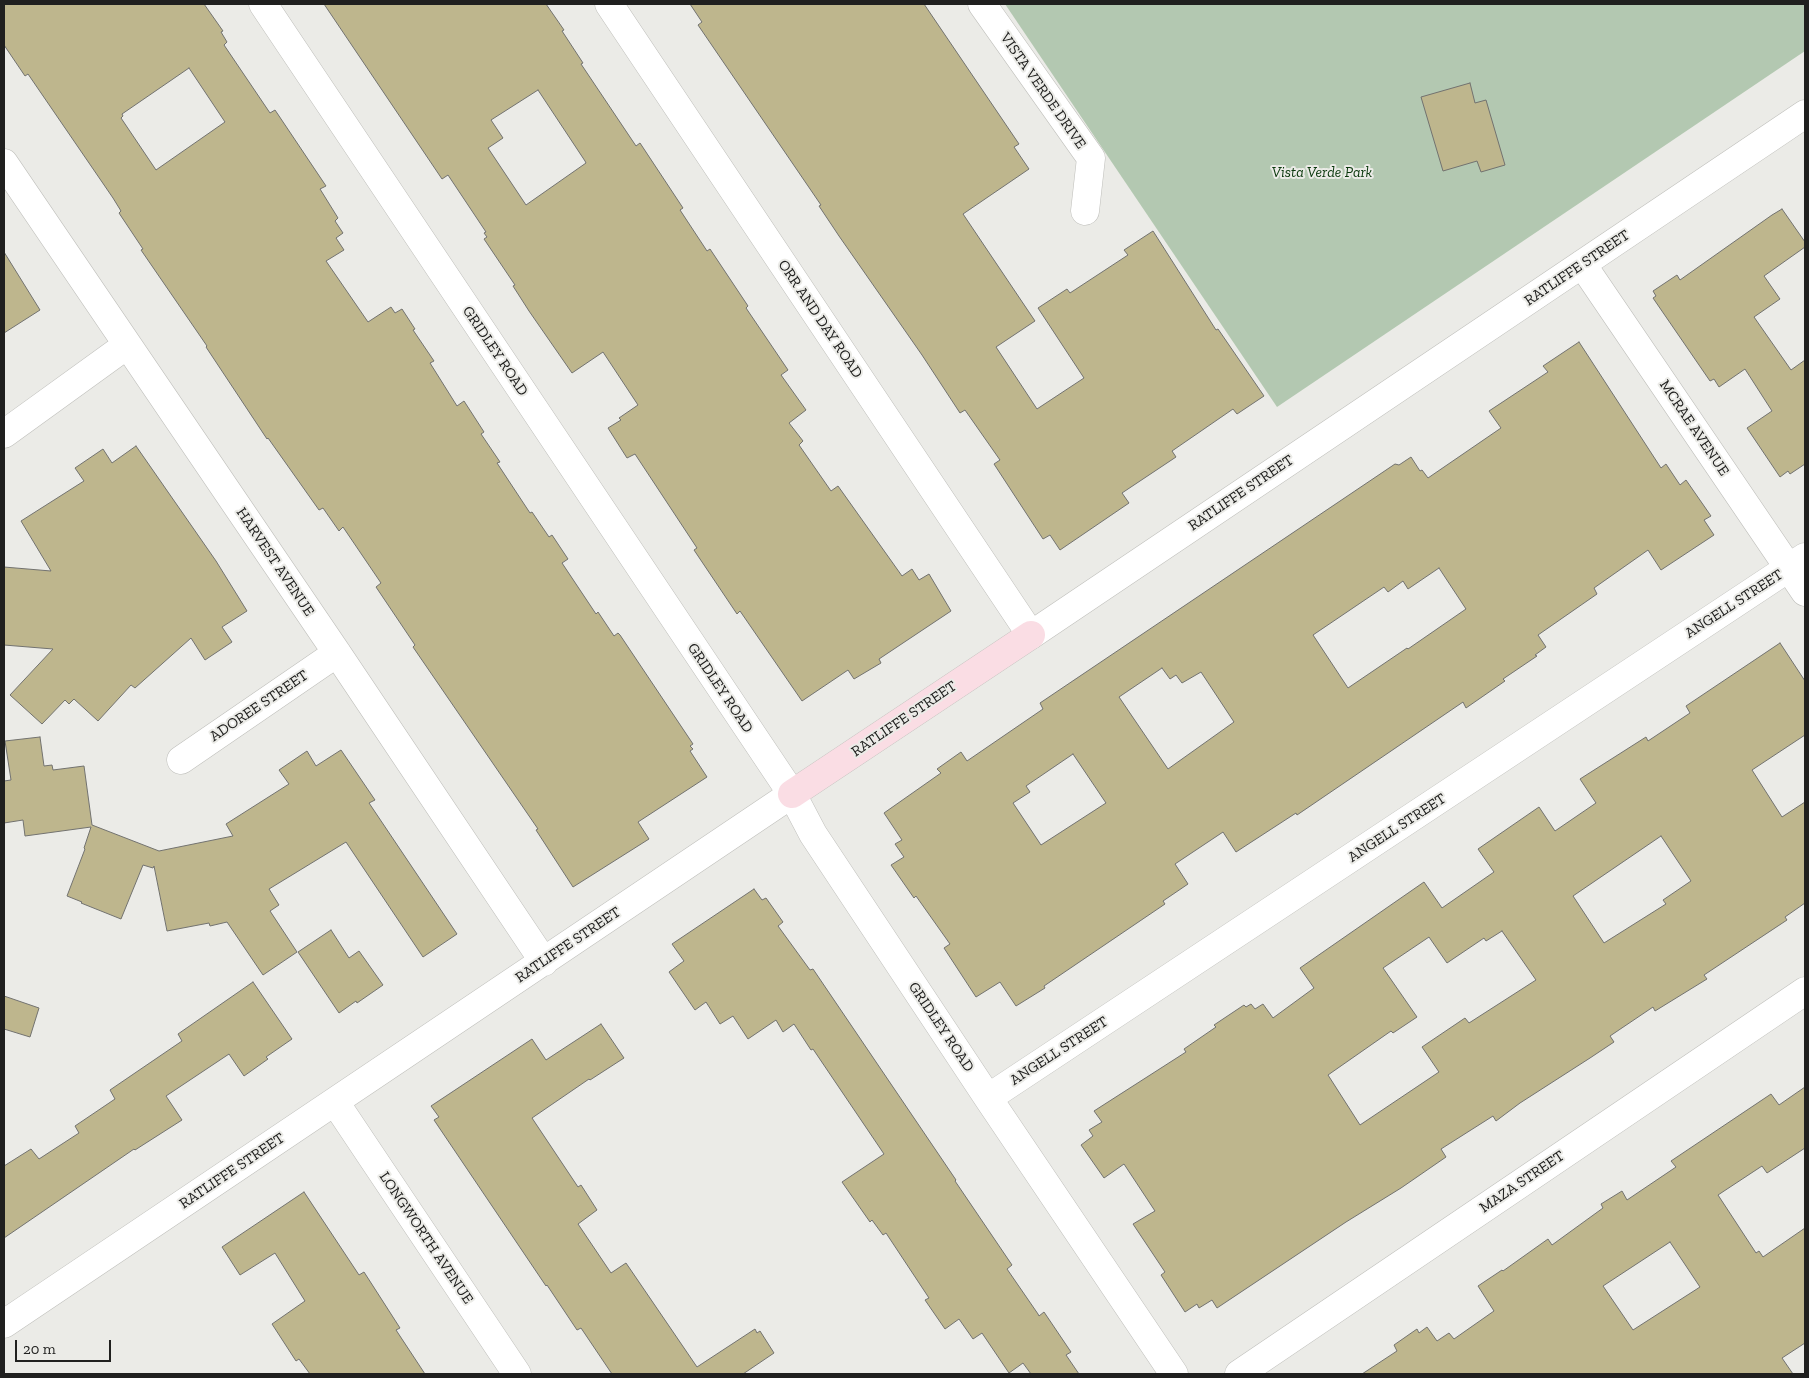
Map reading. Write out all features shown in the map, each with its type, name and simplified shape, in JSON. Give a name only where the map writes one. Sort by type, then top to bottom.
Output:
[{"type":"street","name":"GRIDLEY ROAD","points":[[263,4],[792,794],[813,834],[1174,1374]]},
{"type":"street","name":"ORR AND DAY ROAD","points":[[609,4],[1030,635]]},
{"type":"street","name":"VISTA VERDE DRIVE","points":[[982,4],[1091,158],[1085,211]]},
{"type":"street","name":"RATLIFFE STREET","points":[[4,1324],[1805,114]]},
{"type":"street","name":"HARVEST AVENUE","points":[[4,164],[337,653],[544,962]]},
{"type":"street","name":"MCRAE AVENUE","points":[[1582,264],[1797,563],[1805,592]]},
{"type":"street","points":[[4,434],[128,345]]},
{"type":"street","name":"ANGELL STREET","points":[[988,1098],[1797,563]]},
{"type":"street","name":"ADOREE STREET","points":[[181,760],[337,653]]},
{"type":"street","name":"MAZA STREET","points":[[1239,1374],[1805,991]]},
{"type":"street","name":"LONGWORTH AVENUE","points":[[335,1102],[517,1374]]},
{"type":"green space","name":"Vista Verde Park","points":[[1005,4],[1805,4],[1805,51],[1277,407]]},
{"type":"building","points":[[4,4],[204,4],[223,31],[221,32],[227,42],[224,45],[270,113],[275,110],[326,186],[320,189],[338,218],[335,221],[343,233],[336,238],[344,250],[326,261],[368,322],[391,307],[395,313],[402,309],[415,329],[413,330],[434,361],[430,363],[457,406],[464,401],[484,432],[481,434],[500,462],[497,463],[530,513],[532,512],[549,537],[552,535],[568,559],[562,563],[596,614],[598,612],[614,636],[618,633],[620,635],[693,744],[690,746],[693,749],[690,751],[707,777],[638,822],[649,839],[573,887],[536,830],[538,829],[413,647],[415,645],[376,587],[381,583],[343,527],[339,531],[323,508],[319,510],[267,439],[207,346],[141,250],[143,249],[119,213],[121,211],[113,198],[28,74],[25,76],[4,45]],"holes":[[[189,68],[225,122],[156,170],[121,118],[122,114]]]},
{"type":"building","points":[[324,4],[546,4],[564,30],[562,31],[583,63],[581,64],[636,146],[640,143],[683,208],[680,210],[707,251],[710,249],[748,306],[746,308],[788,370],[781,375],[806,410],[789,423],[803,441],[799,445],[831,491],[838,486],[902,576],[912,569],[919,580],[929,574],[951,611],[879,659],[881,663],[854,679],[848,670],[802,701],[740,611],[737,614],[694,550],[697,548],[635,454],[627,458],[608,428],[621,420],[619,418],[638,405],[603,352],[572,373],[513,286],[515,285],[484,239],[487,237],[484,233],[486,232],[448,175],[442,179]],"holes":[[[538,90],[586,163],[526,205],[488,148],[503,138],[491,120]]]},
{"type":"building","points":[[690,4],[924,4],[1019,144],[1014,147],[1029,169],[963,214],[1035,321],[996,347],[1037,409],[1084,378],[1038,308],[1067,289],[1070,293],[1128,255],[1124,250],[1153,231],[1216,330],[1218,329],[1264,396],[1237,414],[1233,409],[1172,451],[1176,457],[1122,493],[1129,503],[1060,550],[1050,535],[1043,539],[994,464],[1000,460],[965,410],[960,413],[839,236],[819,206],[821,205],[698,25],[702,22]]},
{"type":"building","points":[[1470,83],[1475,103],[1486,100],[1505,165],[1481,172],[1477,161],[1443,171],[1421,97]]},
{"type":"building","points":[[1782,209],[1805,242],[1805,247],[1764,276],[1780,299],[1754,317],[1791,370],[1805,360],[1805,464],[1790,474],[1788,471],[1780,477],[1747,428],[1772,411],[1745,369],[1719,387],[1714,379],[1710,381],[1653,298],[1656,296],[1653,291],[1677,275],[1680,280]]},
{"type":"building","points":[[4,252],[40,310],[4,333]]},
{"type":"building","points":[[1579,342],[1661,468],[1666,464],[1680,485],[1686,480],[1711,516],[1704,520],[1714,535],[1661,570],[1648,550],[1594,588],[1597,594],[1538,635],[1546,647],[1535,655],[1537,656],[1503,679],[1505,681],[1466,708],[1463,702],[1297,815],[1296,813],[1236,852],[1223,832],[1175,864],[1188,884],[1163,901],[1165,904],[1044,986],[1045,988],[1016,1006],[1000,982],[976,997],[944,948],[950,944],[891,865],[904,857],[895,844],[902,840],[884,813],[941,773],[937,769],[961,752],[967,761],[1043,709],[1040,703],[1395,464],[1399,465],[1411,457],[1420,471],[1422,470],[1428,478],[1501,428],[1489,411],[1548,372],[1543,366]],"holes":[[[1439,568],[1466,609],[1348,688],[1313,635],[1384,587],[1388,592],[1403,581],[1408,589]],[[1162,668],[1170,679],[1176,675],[1182,683],[1201,672],[1234,722],[1168,769],[1119,697]],[[1073,754],[1106,803],[1041,845],[1013,803],[1030,792],[1026,786]]]},
{"type":"building","points":[[136,446],[216,561],[247,611],[222,627],[232,642],[205,660],[191,638],[135,688],[131,685],[98,721],[74,699],[69,704],[65,700],[42,724],[10,695],[53,649],[4,645],[4,567],[51,571],[21,521],[84,481],[75,468],[103,449],[112,463]]},
{"type":"building","points":[[1780,643],[1805,681],[1805,735],[1752,770],[1782,817],[1805,802],[1805,903],[1785,917],[1787,920],[1704,975],[1707,979],[1655,1011],[1653,1007],[1610,1036],[1614,1042],[1520,1103],[1496,1121],[1493,1116],[1441,1149],[1446,1157],[1401,1188],[1346,1222],[1217,1308],[1212,1300],[1199,1308],[1197,1304],[1185,1312],[1161,1275],[1165,1272],[1133,1224],[1155,1211],[1124,1164],[1104,1178],[1081,1145],[1093,1136],[1089,1130],[1102,1122],[1094,1111],[1186,1052],[1184,1049],[1216,1027],[1214,1025],[1244,1005],[1246,1007],[1251,1004],[1255,1009],[1263,1004],[1273,1018],[1314,988],[1300,968],[1424,882],[1442,908],[1494,872],[1478,849],[1539,807],[1555,831],[1596,803],[1580,779],[1646,737],[1648,741],[1690,713],[1686,706]],"holes":[[[1661,836],[1691,881],[1663,900],[1666,904],[1604,943],[1573,896]],[[1502,931],[1536,980],[1469,1023],[1465,1018],[1422,1047],[1439,1072],[1360,1125],[1328,1075],[1391,1031],[1393,1033],[1417,1017],[1383,968],[1429,937],[1447,963],[1484,938],[1486,941]]]},
{"type":"building","points":[[40,737],[44,766],[52,765],[53,770],[84,766],[92,825],[159,851],[233,836],[226,824],[289,784],[279,770],[307,751],[316,766],[341,750],[375,800],[369,803],[457,934],[423,957],[346,842],[269,889],[279,905],[270,911],[297,952],[263,975],[227,922],[210,926],[209,923],[167,931],[154,866],[153,868],[143,865],[121,919],[81,903],[67,896],[85,849],[91,827],[25,836],[23,820],[4,823],[4,781],[11,780],[5,741]]},
{"type":"building","points":[[754,889],[762,900],[766,898],[783,922],[778,926],[810,970],[813,969],[956,1180],[1012,1265],[1007,1269],[1039,1316],[1044,1312],[1071,1352],[1066,1355],[1079,1374],[1031,1374],[1023,1363],[1009,1373],[982,1333],[973,1339],[959,1319],[945,1329],[925,1300],[929,1298],[886,1233],[883,1235],[872,1220],[870,1222],[842,1182],[884,1154],[794,1024],[783,1032],[776,1020],[748,1039],[733,1016],[720,1024],[706,1002],[695,1010],[669,972],[684,961],[672,944]]},
{"type":"building","points":[[331,930],[349,958],[359,951],[383,985],[339,1013],[298,952]]},
{"type":"building","points":[[253,982],[292,1039],[266,1057],[268,1059],[244,1076],[229,1054],[166,1096],[182,1120],[134,1149],[4,1238],[4,1166],[31,1149],[39,1159],[79,1133],[75,1126],[115,1099],[110,1090],[182,1041],[178,1034]]},
{"type":"building","points":[[4,996],[39,1008],[30,1037],[4,1029]]},
{"type":"building","points":[[601,1024],[624,1058],[589,1079],[532,1118],[578,1187],[581,1185],[597,1210],[578,1224],[611,1273],[626,1263],[697,1367],[755,1329],[757,1333],[760,1331],[774,1353],[743,1374],[612,1374],[581,1328],[577,1330],[546,1286],[434,1120],[439,1117],[431,1106],[532,1039],[546,1060]]},
{"type":"building","points":[[1805,1087],[1805,1148],[1767,1173],[1762,1166],[1718,1195],[1756,1253],[1759,1251],[1763,1257],[1805,1228],[1805,1343],[1782,1358],[1793,1374],[1362,1374],[1397,1351],[1394,1345],[1417,1329],[1419,1333],[1427,1327],[1437,1341],[1449,1333],[1454,1339],[1494,1311],[1478,1286],[1548,1239],[1552,1245],[1603,1208],[1601,1204],[1622,1191],[1627,1200],[1676,1167],[1671,1161],[1771,1094],[1779,1105]],"holes":[[[1670,1242],[1700,1287],[1633,1330],[1603,1286]]]},
{"type":"building","points":[[304,1192],[359,1275],[364,1272],[400,1328],[396,1330],[425,1374],[310,1374],[299,1359],[296,1361],[272,1324],[305,1301],[275,1253],[240,1275],[222,1247]]}]
